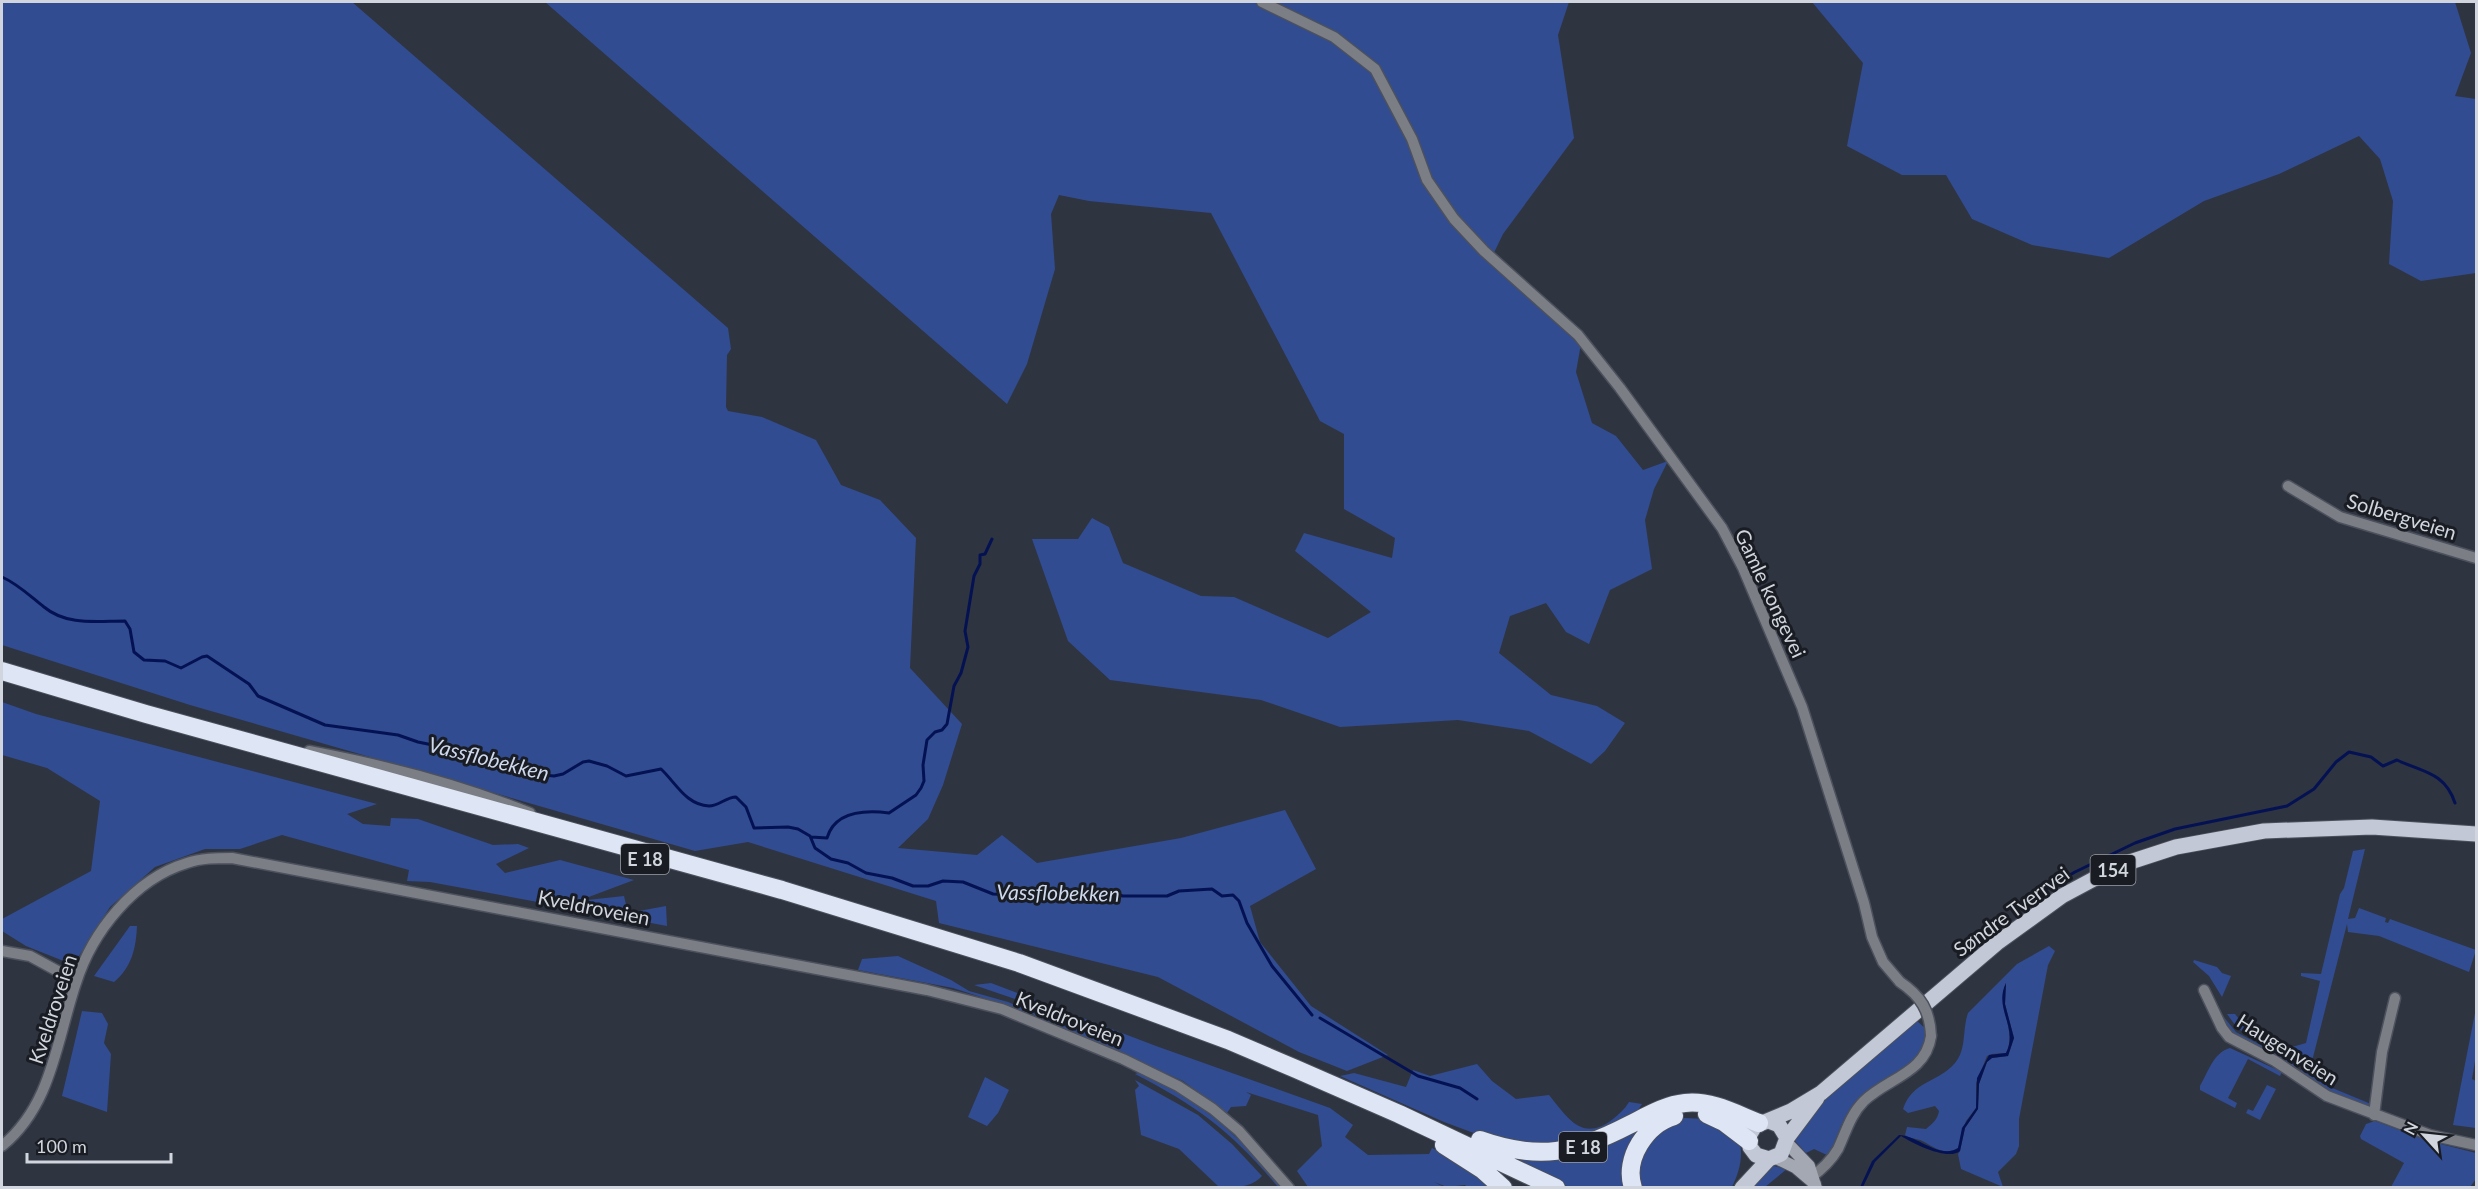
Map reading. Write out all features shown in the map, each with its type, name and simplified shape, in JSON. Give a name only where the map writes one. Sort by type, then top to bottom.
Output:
[{"type":"highway","name":"E 18","points":[[2,671],[793,894],[1019,963],[1227,1040],[1400,1114],[1556,1188]]},
{"type":"highway","name":"E 18","points":[[2,678],[146,721],[781,897],[940,945],[1089,994],[1233,1050],[1422,1131],[1540,1188]]},
{"type":"highway","name":"E 18","points":[[1400,1114],[1490,1144],[1516,1151],[1542,1154],[1564,1152],[1584,1146],[1656,1111],[1684,1103],[1712,1105],[1764,1122]]},
{"type":"highway","name":"E 18","points":[[1633,1188],[1631,1167],[1643,1138],[1654,1126],[1670,1117],[1683,1113],[1709,1114],[1724,1122],[1751,1147]]},
{"type":"highway","name":"E 18","points":[[1422,1131],[1483,1170],[1503,1188]]},
{"type":"main road","name":"Søndre Tverrvei","points":[[1821,1093],[1972,963],[2021,924],[2085,883],[2130,862],[2201,840],[2264,831],[2372,827],[2476,834]]},
{"type":"main road","name":"154","points":[[1821,1093],[1787,1141],[1781,1154],[1742,1188],[1751,1147],[1751,1131],[1821,1093]]},
{"type":"main road","points":[[1764,1122],[1783,1128],[1787,1141]]},
{"type":"main road","points":[[1751,1147],[1760,1158],[1773,1159]]},
{"type":"street","name":"Gamle kongevei","points":[[1262,2],[1334,37],[1375,69],[1412,139],[1427,180],[1454,219],[1484,251],[1578,335],[1620,388],[1722,528],[1743,568],[1802,707],[1864,903],[1872,937],[1883,962],[1925,1006],[1930,1023],[1931,1036],[1925,1054],[1919,1063],[1879,1089],[1853,1113],[1837,1149],[1813,1181]]},
{"type":"street","name":"Solbergveien","points":[[2288,486],[2340,517],[2476,558]]},
{"type":"street","name":"Kveldroveien","points":[[2,1146],[22,1127],[38,1103],[48,1080],[76,981],[104,928],[127,901],[152,879],[174,867],[202,859],[232,858],[927,990],[991,1005],[1123,1059],[1196,1096],[1239,1131],[1289,1188]]},
{"type":"street","points":[[2,951],[30,957],[76,981]]},
{"type":"street","name":"Haugenveien","points":[[2204,990],[2222,1028],[2229,1037],[2275,1061],[2327,1096],[2430,1135],[2476,1145]]},
{"type":"street","points":[[2374,1115],[2382,1052],[2395,998]]},
{"type":"street","points":[[1787,1141],[1803,1158],[1813,1181]]},
{"type":"street","points":[[1773,1159],[1795,1167],[1813,1181]]},
{"type":"shaded area","points":[[2,2],[352,2],[728,328],[731,349],[727,355],[726,407],[728,411],[762,417],[816,440],[841,485],[880,500],[916,538],[910,668],[962,724],[943,785],[928,819],[898,848],[977,855],[1002,835],[1037,863],[1181,838],[1285,810],[1316,869],[1250,906],[1260,942],[1311,1006],[1388,1055],[1347,1071],[1299,1052],[1158,977],[939,923],[936,901],[748,842],[695,851],[190,705],[2,645]]},
{"type":"shaded area","points":[[545,2],[1569,2],[1558,35],[1574,138],[1503,234],[1489,263],[1582,338],[1576,372],[1592,423],[1616,436],[1643,470],[1668,461],[1654,489],[1645,520],[1652,569],[1610,590],[1589,644],[1566,632],[1546,603],[1510,616],[1499,653],[1551,695],[1597,706],[1625,723],[1605,751],[1591,764],[1529,731],[1458,720],[1340,727],[1261,700],[1110,680],[1068,641],[1032,539],[1078,539],[1092,518],[1109,527],[1123,563],[1201,596],[1234,597],[1328,638],[1371,612],[1295,551],[1304,533],[1392,558],[1395,538],[1344,509],[1344,434],[1320,421],[1211,213],[1089,201],[1059,195],[1051,214],[1055,269],[1027,364],[1007,404]]},
{"type":"shaded area","points":[[1812,2],[2455,2],[2471,53],[2455,96],[2476,99],[2476,273],[2421,281],[2389,264],[2393,201],[2380,159],[2359,136],[2279,174],[2204,201],[2109,258],[2032,245],[1972,219],[1946,175],[1902,175],[1847,146],[1863,63]]},
{"type":"shaded area","points":[[2,702],[36,714],[377,804],[347,814],[363,824],[390,826],[391,818],[418,819],[493,845],[518,844],[529,848],[496,864],[505,873],[560,860],[634,880],[578,901],[624,896],[628,913],[666,906],[667,926],[430,882],[407,881],[409,870],[282,835],[240,849],[205,849],[155,867],[110,907],[79,956],[66,962],[26,946],[2,931],[2,919],[91,871],[100,801],[47,768],[2,755]]},
{"type":"shaded area","points":[[2365,849],[2348,919],[2355,918],[2359,908],[2386,918],[2385,922],[2388,923],[2390,919],[2476,950],[2469,972],[2379,936],[2348,932],[2347,924],[2310,1069],[2274,1046],[2238,1029],[2227,1014],[2235,1014],[2244,1025],[2292,1047],[2306,1043],[2320,981],[2301,976],[2301,973],[2321,974],[2353,851]]},
{"type":"shaded area","points":[[130,926],[137,926],[132,957],[125,970],[114,982],[94,976]]},
{"type":"shaded area","points":[[2049,946],[2055,951],[2048,965],[2019,1119],[2019,1146],[2016,1154],[1998,1172],[2003,1187],[1961,1169],[1958,1154],[1965,1128],[1978,1109],[1979,1084],[1987,1062],[1992,1058],[2008,1056],[2014,1038],[2005,1004],[2006,983],[2003,1001],[2010,1036],[2009,1044],[2006,1053],[1987,1056],[1976,1083],[1976,1108],[1966,1121],[1958,1148],[1943,1151],[1905,1135],[1907,1127],[1926,1129],[1939,1111],[1935,1106],[1908,1113],[1903,1109],[1913,1092],[1948,1070],[1959,1058],[1968,1013],[2017,964]]},
{"type":"shaded area","points":[[898,956],[951,980],[969,991],[1008,1002],[1085,1035],[1018,1000],[974,985],[991,983],[1156,1046],[1330,1108],[1353,1125],[1345,1137],[1368,1155],[1429,1154],[1432,1148],[1465,1165],[1494,1187],[1467,1187],[1465,1185],[1447,1187],[1434,1182],[1444,1187],[1308,1187],[1297,1171],[1322,1146],[1318,1115],[1246,1092],[1251,1095],[1246,1106],[1231,1107],[1227,1113],[1183,1081],[1030,1013],[953,988],[858,970],[862,959]]},
{"type":"shaded area","points":[[2194,960],[2217,967],[2222,973],[2231,976],[2222,997],[2209,976],[2193,962]]},
{"type":"shaded area","points":[[2006,983],[2005,1004],[2014,1038],[2008,1056],[1992,1058],[1987,1062],[1979,1084],[1978,1109],[1965,1128],[1960,1151],[1955,1154],[1939,1153],[1901,1136],[1875,1162],[1863,1187],[1860,1187],[1872,1161],[1899,1135],[1944,1151],[1958,1148],[1962,1128],[1976,1108],[1977,1078],[1989,1055],[2006,1053],[2009,1044],[2010,1035],[2002,1001]]},
{"type":"shaded area","points":[[2476,1008],[2476,1055],[2472,1079],[2476,1081],[2476,1128],[2453,1125]]},
{"type":"shaded area","points":[[82,1011],[102,1013],[108,1024],[104,1043],[111,1054],[107,1112],[62,1096]]},
{"type":"shaded area","points":[[2223,1016],[2236,1032],[2297,1064],[2296,1068],[2232,1035]]},
{"type":"shaded area","points":[[1916,1020],[1927,1030],[1920,1054],[1902,1070],[1869,1090],[1854,1103],[1845,1117],[1829,1156],[1814,1149],[1806,1153],[1795,1141],[1800,1129],[1811,1114],[1847,1078]]},
{"type":"shaded area","points":[[2230,1048],[2282,1072],[2280,1076],[2248,1059],[2228,1098],[2237,1103],[2235,1108],[2200,1090],[2216,1058],[2224,1050]]},
{"type":"shaded area","points":[[1477,1064],[1492,1081],[1516,1099],[1549,1095],[1569,1119],[1584,1128],[1593,1129],[1602,1126],[1613,1119],[1629,1102],[1642,1104],[1634,1116],[1557,1146],[1498,1142],[1444,1122],[1340,1076],[1354,1073],[1406,1087],[1413,1070],[1430,1076]]},
{"type":"shaded area","points":[[2302,1068],[2325,1085],[2371,1104],[2371,1107],[2330,1093],[2300,1073]]},
{"type":"shaded area","points":[[1138,1073],[1180,1094],[1218,1121],[1284,1187],[1278,1187],[1245,1151],[1213,1122],[1178,1098],[1135,1074]]},
{"type":"shaded area","points":[[985,1077],[1009,1090],[998,1113],[987,1126],[968,1117]]},
{"type":"shaded area","points":[[1135,1080],[1198,1115],[1232,1144],[1262,1176],[1248,1185],[1219,1187],[1179,1149],[1141,1135],[1135,1090],[1139,1086]]},
{"type":"shaded area","points":[[2267,1085],[2276,1089],[2260,1120],[2246,1113],[2248,1109],[2253,1111]]},
{"type":"shaded area","points":[[1647,1118],[1627,1187],[1569,1187],[1486,1148],[1537,1158]]},
{"type":"shaded area","points":[[1684,1118],[1707,1119],[1740,1142],[1740,1165],[1732,1187],[1638,1187],[1639,1161],[1645,1148],[1664,1130]]},
{"type":"shaded area","points":[[2375,1121],[2429,1141],[2476,1153],[2476,1179],[2470,1187],[2391,1187],[2404,1163],[2361,1139],[2360,1136],[2366,1124]]},
{"type":"shaded area","points":[[1774,1166],[1787,1169],[1765,1187],[1751,1188],[1769,1168]]},
{"type":"waterway","points":[[811,837],[827,838],[837,822],[852,814],[889,813],[916,795],[921,788],[924,781],[923,765],[927,740],[947,724],[954,686],[961,673],[968,647],[965,631],[974,576],[980,564],[980,555],[985,554],[992,539]]},
{"type":"waterway","name":"Vassflobekken","points":[[2,577],[62,617],[93,622],[125,621],[130,629],[134,652],[144,660],[165,661],[181,668],[207,656],[249,684],[258,696],[325,725],[398,735],[418,742],[457,750],[480,759],[502,762],[533,774],[554,776],[563,774],[589,761],[607,766],[626,776],[661,769],[694,802],[713,806],[736,797],[746,807],[754,828],[798,829],[810,836],[815,848],[831,859],[848,863],[866,873],[892,878],[913,886],[928,886],[943,881],[963,882],[993,894],[1031,896],[1066,890],[1104,891],[1123,896],[1167,896],[1179,891],[1212,889],[1222,896],[1233,895],[1239,901],[1247,923],[1272,966],[1312,1015]]},
{"type":"waterway","points":[[2017,909],[2030,898],[2075,872],[2135,843],[2175,829],[2287,806],[2314,789],[2336,762],[2349,752],[2371,757],[2383,766],[2397,760],[2432,774],[2445,785],[2455,803]]},
{"type":"waterway","name":"Vassflobekken","points":[[1320,1018],[1418,1076],[1460,1088],[1477,1099]]}]
